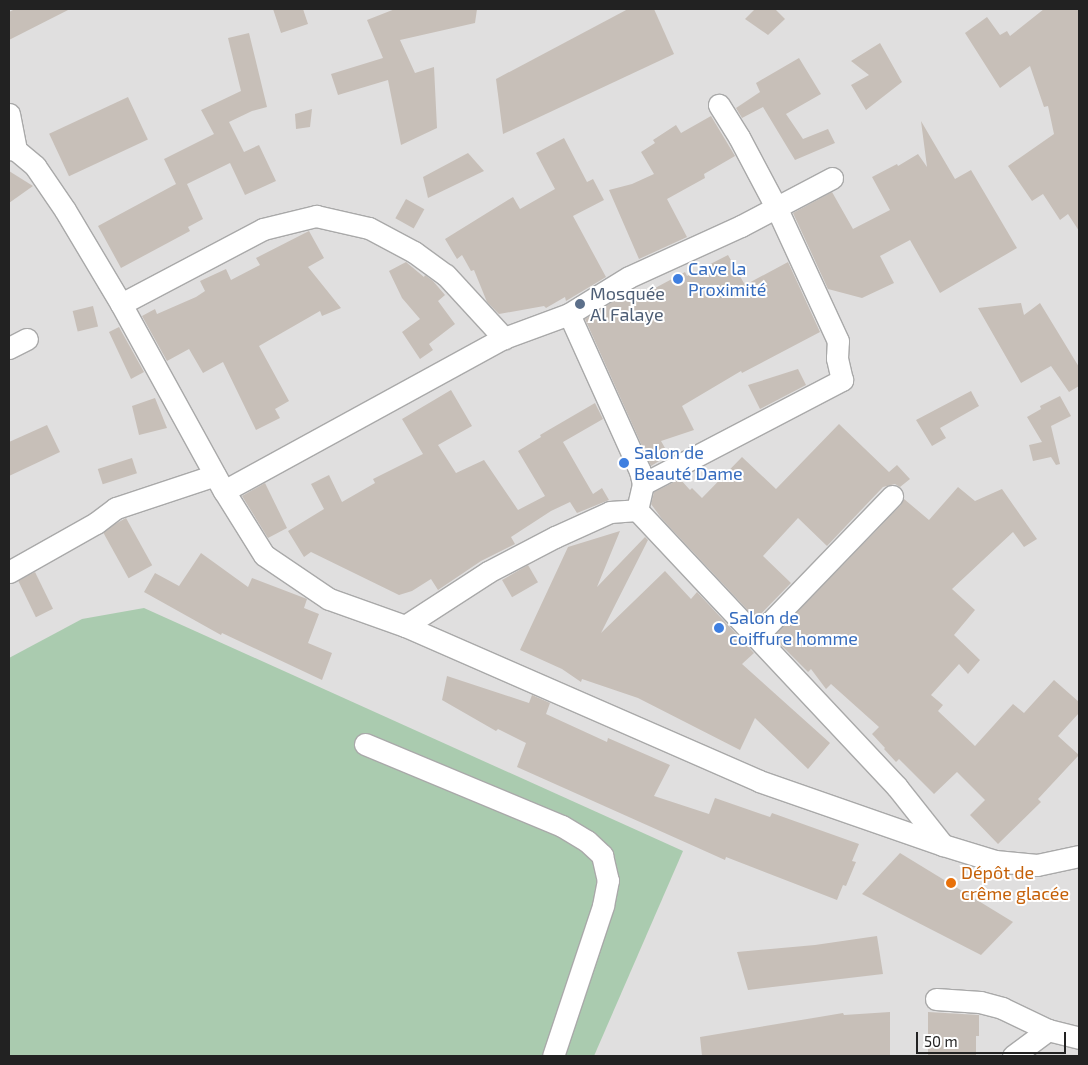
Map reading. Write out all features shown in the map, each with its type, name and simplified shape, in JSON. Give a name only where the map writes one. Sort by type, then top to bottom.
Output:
[{"type":"street","points":[[643,484],[842,380],[837,358],[838,341],[776,207],[739,137],[719,105]]},
{"type":"street","points":[[9,114],[12,149],[35,166],[65,210],[121,304],[220,483],[264,555],[329,599],[405,626],[759,781],[943,845],[995,861],[1037,865],[1079,856]]},
{"type":"street","points":[[9,572],[96,523],[116,508],[220,483],[504,338],[569,314],[629,277],[741,226],[832,178]]},
{"type":"street","points":[[121,304],[263,229],[316,216],[369,228],[414,252],[446,275],[504,338]]},
{"type":"street","points":[[569,314],[640,471],[643,484],[637,510]]},
{"type":"street","points":[[756,637],[892,496]]},
{"type":"street","points":[[405,626],[488,572],[555,536],[610,512],[637,510]]},
{"type":"street","points":[[637,510],[897,786],[943,845]]},
{"type":"street","points":[[366,744],[562,826],[587,841],[602,855],[608,880],[603,906],[553,1056]]},
{"type":"street","points":[[936,999],[980,1002],[1002,1008],[1048,1030],[1079,1038]]},
{"type":"street","points":[[1013,1056],[1048,1030]]},
{"type":"shaded area","points":[[9,9],[1079,9],[1079,1056],[9,1056]]},
{"type":"green space","points":[[144,608],[683,851],[594,1056],[9,1056],[9,658],[82,619]]},
{"type":"building","points":[[15,9],[70,9],[9,40],[9,12]]},
{"type":"building","points":[[273,9],[303,9],[308,24],[281,33]]},
{"type":"building","points":[[395,9],[477,9],[475,23],[400,40],[415,73],[434,67],[437,128],[401,145],[388,80],[338,95],[331,74],[383,58],[367,20]]},
{"type":"building","points":[[628,9],[654,9],[674,54],[503,134],[496,79]]},
{"type":"building","points":[[755,9],[775,9],[785,19],[768,35],[745,19]]},
{"type":"building","points":[[1044,9],[1079,9],[1079,231],[1068,214],[1060,220],[1043,194],[1032,201],[1008,166],[1054,134],[1048,106],[1044,107],[1030,66],[1000,88],[965,33],[987,17],[1000,35],[1007,31],[1010,36]]},
{"type":"building","points":[[249,33],[267,107],[252,111],[229,122],[244,152],[259,145],[276,181],[245,195],[230,163],[187,184],[203,219],[188,227],[190,231],[121,268],[98,226],[176,184],[164,159],[214,134],[201,110],[241,91],[228,38]]},
{"type":"building","points":[[880,43],[902,82],[866,110],[851,85],[869,75],[851,61]]},
{"type":"building","points":[[799,58],[821,94],[786,114],[803,139],[828,129],[835,143],[795,160],[763,107],[742,118],[736,108],[760,92],[756,83]]},
{"type":"building","points":[[128,97],[148,140],[69,176],[49,134]]},
{"type":"building","points":[[312,109],[310,127],[296,129],[295,114]]},
{"type":"building","points":[[711,116],[735,156],[704,174],[705,178],[667,199],[687,237],[639,259],[609,190],[632,184],[654,174],[641,152],[655,143],[653,140],[676,125],[681,133]]},
{"type":"building","points":[[921,121],[955,179],[971,170],[1017,248],[940,293],[910,240],[880,256],[894,283],[862,298],[828,289],[793,213],[832,192],[853,229],[890,210],[872,177],[897,164],[898,166],[918,154],[927,167]]},
{"type":"building","points":[[564,138],[587,182],[593,179],[604,200],[573,216],[606,277],[566,301],[565,297],[546,308],[544,306],[499,314],[487,302],[474,270],[471,271],[462,255],[457,259],[445,239],[513,197],[520,209],[555,189],[536,153]]},
{"type":"building","points":[[468,153],[484,171],[428,198],[423,177]]},
{"type":"building","points":[[9,171],[33,186],[9,203]]},
{"type":"building","points":[[406,199],[424,209],[414,228],[395,218]]},
{"type":"building","points":[[309,231],[324,258],[308,267],[341,308],[322,316],[320,311],[259,346],[289,401],[275,409],[280,418],[256,430],[223,362],[203,373],[189,349],[167,361],[142,316],[155,309],[157,314],[196,297],[205,291],[200,281],[226,269],[231,280],[260,265],[256,258]]},
{"type":"building","points":[[728,255],[745,285],[788,262],[820,332],[742,373],[741,371],[682,406],[694,430],[661,441],[669,455],[651,466],[585,319],[625,294],[629,302],[685,272],[687,276]]},
{"type":"building","points":[[406,262],[424,277],[425,275],[433,281],[445,295],[438,301],[455,324],[429,344],[433,350],[420,359],[402,332],[420,319],[402,298],[389,271]]},
{"type":"building","points":[[1021,303],[1024,315],[1040,303],[1079,367],[1079,386],[1069,392],[1051,366],[1021,383],[978,308]]},
{"type":"building","points":[[93,306],[98,326],[78,331],[73,311]]},
{"type":"building","points":[[119,327],[144,372],[131,379],[109,332]]},
{"type":"building","points":[[798,369],[806,385],[760,409],[748,385]]},
{"type":"building","points":[[451,390],[472,426],[438,445],[456,473],[484,460],[518,510],[545,496],[518,451],[541,437],[540,435],[595,403],[603,419],[563,442],[593,494],[602,488],[609,500],[577,513],[570,502],[551,511],[511,537],[515,544],[481,561],[438,590],[431,579],[412,591],[399,595],[311,552],[304,557],[288,531],[324,509],[311,484],[329,475],[342,502],[375,483],[373,479],[423,454],[402,419]]},
{"type":"building","points":[[971,391],[979,406],[940,428],[946,438],[932,446],[916,420]]},
{"type":"building","points":[[1060,396],[1071,416],[1051,426],[1060,464],[1056,465],[1051,457],[1033,461],[1029,445],[1042,442],[1027,417],[1041,409],[1040,406]]},
{"type":"building","points":[[155,398],[167,428],[139,435],[132,406]]},
{"type":"building","points":[[839,424],[889,472],[897,465],[910,479],[900,487],[895,484],[883,487],[827,546],[798,518],[763,556],[791,583],[756,619],[662,519],[651,504],[654,492],[680,479],[690,490],[692,488],[702,498],[742,457],[776,489]]},
{"type":"building","points":[[47,425],[60,452],[9,476],[9,442]]},
{"type":"building","points":[[132,458],[137,473],[103,484],[98,469]]},
{"type":"building","points":[[265,483],[287,528],[268,538],[242,496]]},
{"type":"building","points":[[958,487],[975,501],[1002,489],[1037,539],[1024,547],[1013,532],[952,589],[975,610],[954,635],[980,660],[968,674],[959,664],[931,695],[943,705],[938,711],[975,746],[1013,704],[1024,713],[1054,680],[1079,702],[1079,713],[1058,736],[1079,755],[1038,799],[1041,802],[998,844],[970,815],[985,800],[957,772],[934,794],[899,759],[896,762],[884,749],[872,734],[879,727],[831,684],[826,689],[811,669],[808,672],[773,637],[901,505],[904,499],[929,520]]},
{"type":"building","points":[[126,518],[152,565],[129,578],[102,531]]},
{"type":"building","points":[[620,531],[597,587],[645,537],[648,540],[601,633],[665,571],[691,599],[697,592],[754,653],[742,664],[830,743],[808,769],[755,718],[740,750],[638,698],[582,679],[581,682],[562,669],[520,650],[568,547]]},
{"type":"building","points":[[201,553],[248,587],[252,578],[307,599],[304,608],[319,614],[308,643],[332,653],[322,680],[222,633],[221,635],[144,592],[155,573],[179,586]]},
{"type":"building","points":[[528,565],[538,582],[512,597],[502,580]]},
{"type":"building","points":[[35,572],[53,609],[36,617],[18,580]]},
{"type":"building","points":[[447,676],[529,703],[532,695],[550,703],[546,714],[607,742],[608,738],[670,765],[654,796],[709,814],[715,798],[770,817],[772,813],[859,844],[852,861],[856,862],[846,886],[843,885],[837,900],[726,857],[725,860],[517,767],[526,743],[498,729],[496,731],[442,700]]},
{"type":"building","points":[[900,853],[1013,922],[981,955],[862,894]]},
{"type":"building","points":[[877,936],[883,974],[748,990],[737,952],[815,945]]},
{"type":"building","points":[[890,1012],[890,1056],[702,1056],[700,1037],[843,1013],[844,1015]]},
{"type":"building","points":[[928,1012],[979,1015],[979,1036],[976,1036],[976,1056],[928,1056]]},
{"type":"place","name":"Cave la Proximité","points":[[678,279]]},
{"type":"place","name":"Mosquée Al Falaye","points":[[580,304]]},
{"type":"place","name":"Salon de Beauté Dame","points":[[624,463]]},
{"type":"place","name":"Salon de coiffure homme","points":[[719,628]]},
{"type":"place","name":"Dépôt de crême glacée","points":[[951,883]]}]
